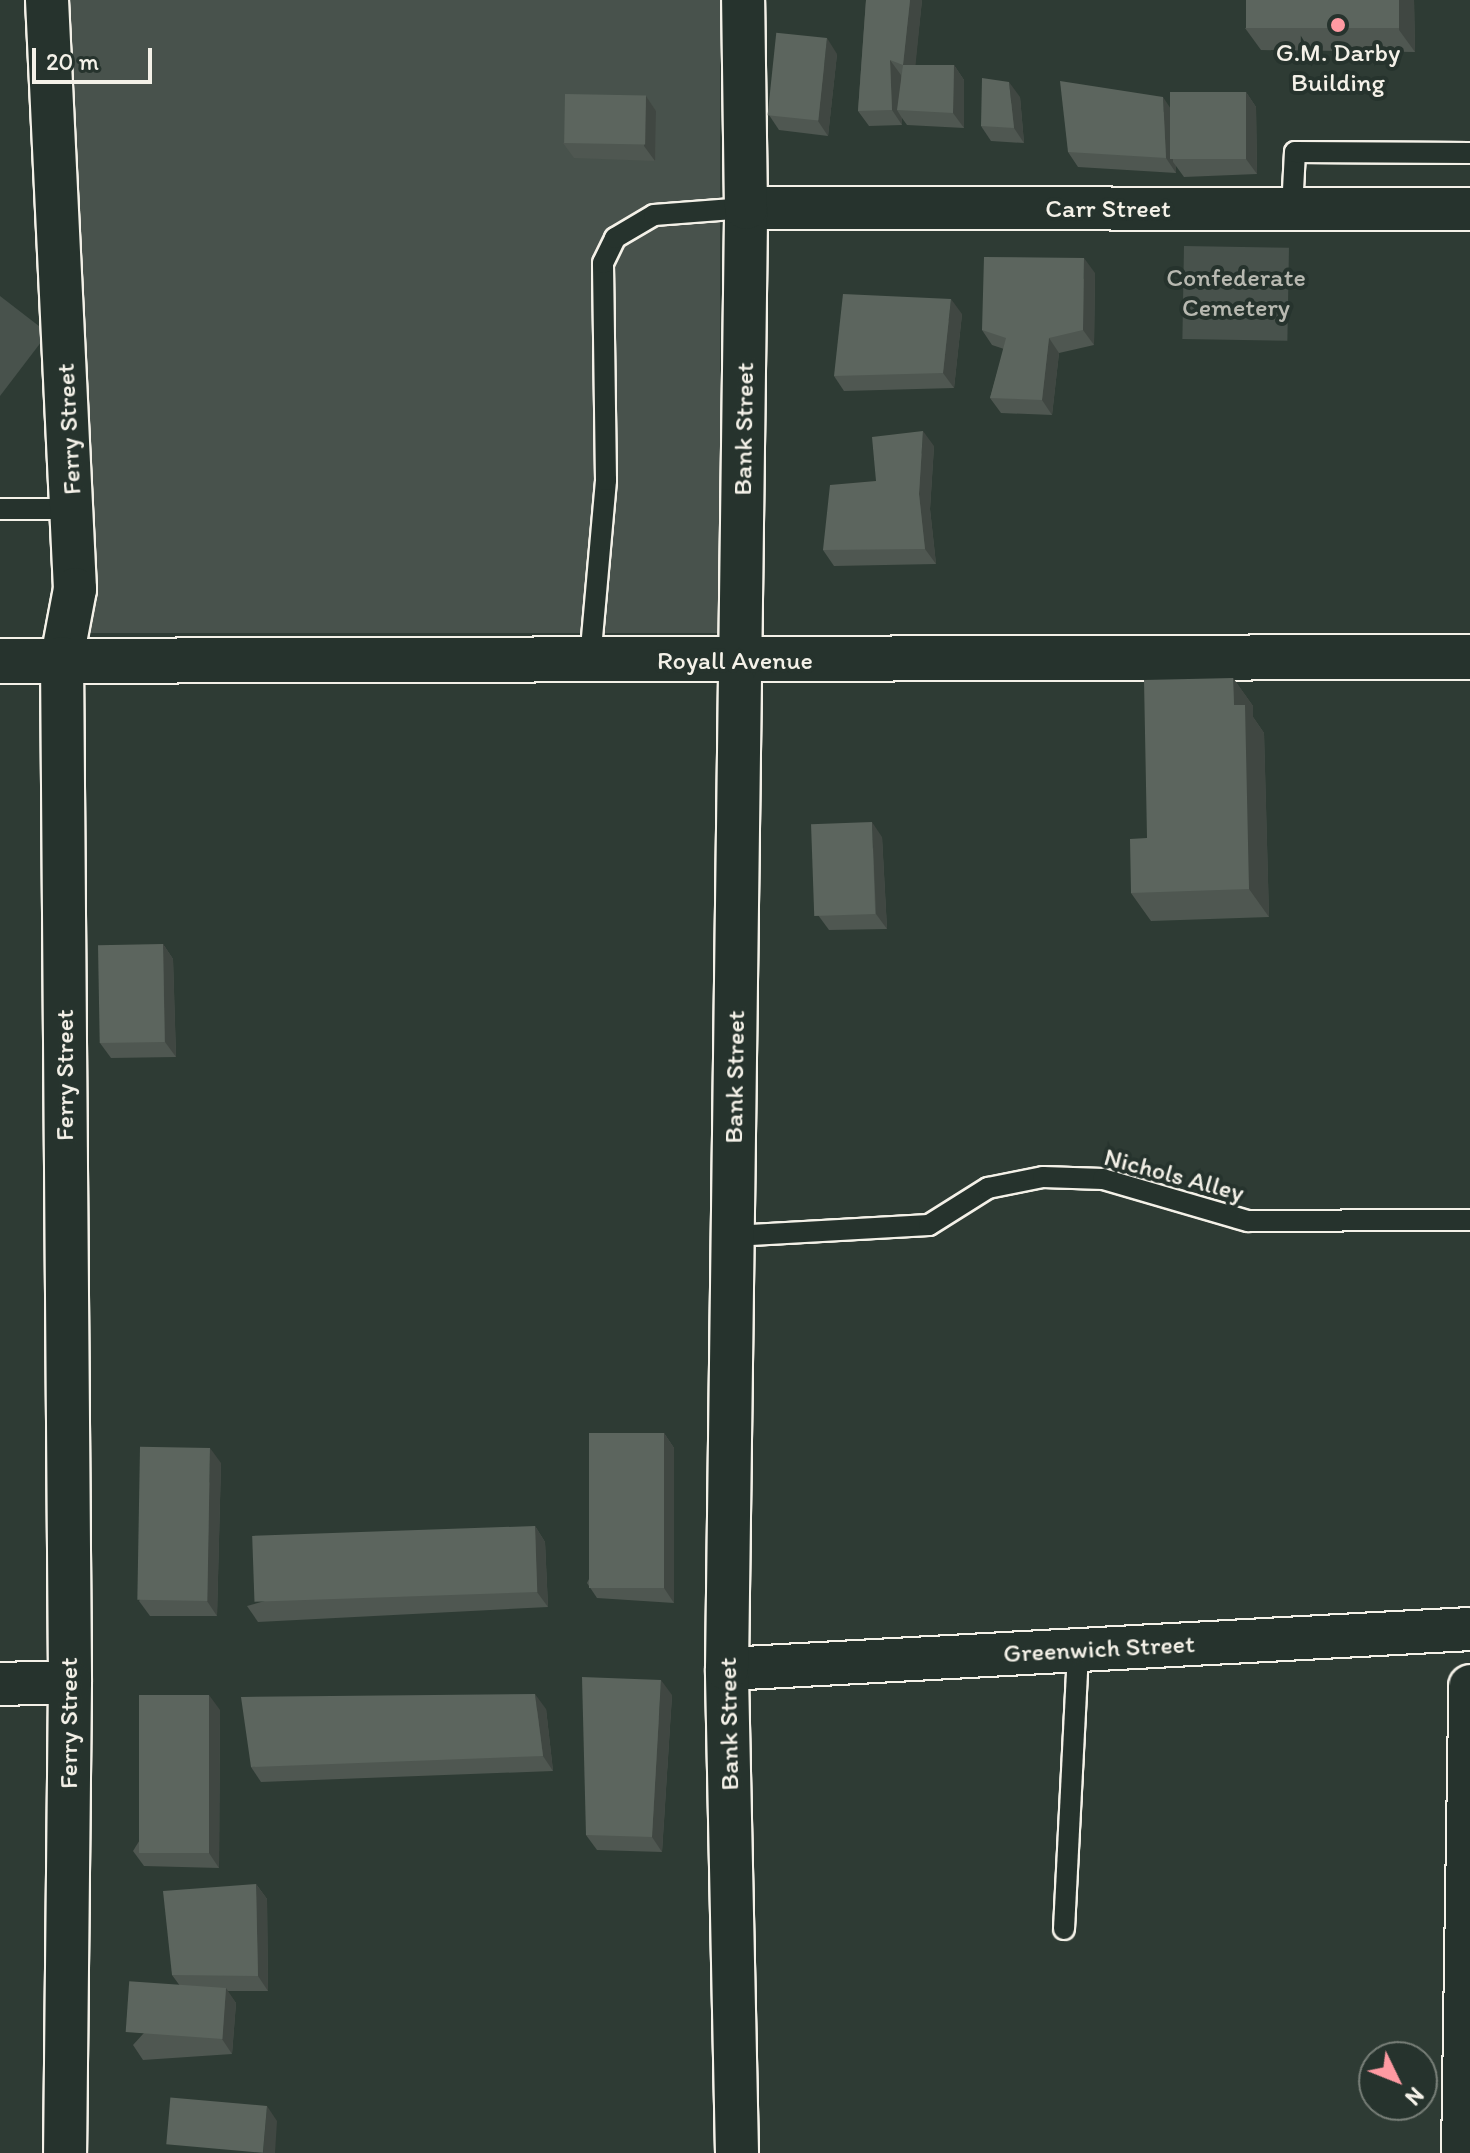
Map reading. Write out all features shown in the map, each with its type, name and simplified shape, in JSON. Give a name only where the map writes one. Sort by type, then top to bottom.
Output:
[{"type":"street","name":"Ferry Street","points":[[47,0],[75,589],[62,658],[70,1682],[65,2153]]},
{"type":"street","name":"Bank Street","points":[[737,2153],[727,1669],[746,208],[743,0]]},
{"type":"street","name":"Carr Street","points":[[746,208],[1470,209]]},
{"type":"street","name":"Royall Avenue","points":[[0,661],[62,658],[741,661],[1470,657]]},
{"type":"street","name":"Greenwich Street","points":[[727,1669],[1470,1629]]},
{"type":"street","points":[[0,1684],[70,1682]]},
{"type":"street","points":[[1463,2153],[1467,2077],[1470,1686]]},
{"type":"lane","points":[[1292,209],[1295,152],[1470,153]]},
{"type":"lane","points":[[590,660],[606,480],[599,286],[603,263],[615,238],[654,215],[746,208]]},
{"type":"lane","points":[[0,509],[73,509]]},
{"type":"lane","name":"Nichols Alley","points":[[733,1236],[929,1225],[988,1188],[1043,1177],[1103,1179],[1248,1221],[1470,1220]]},
{"type":"lane","points":[[1064,1929],[1078,1650]]},
{"type":"green space","points":[[68,0],[720,0],[720,633],[68,633]]},
{"type":"green space","name":"Confederate Cemetery","points":[[1184,246],[1289,248],[1287,341],[1182,339]]},
{"type":"green space","points":[[0,296],[48,333],[0,396]]},
{"type":"building","points":[[866,0],[910,0],[903,65],[890,60],[892,110],[858,111]]},
{"type":"building","points":[[1246,0],[1399,0],[1399,28],[1246,28]]},
{"type":"building","points":[[776,33],[827,38],[818,121],[768,115]]},
{"type":"building","points":[[903,65],[954,65],[953,113],[897,110]]},
{"type":"building","points":[[982,78],[1009,82],[1014,128],[981,126]]},
{"type":"building","points":[[1060,81],[1163,97],[1166,158],[1068,152]]},
{"type":"building","points":[[1170,92],[1246,92],[1246,159],[1170,159]]},
{"type":"building","points":[[565,94],[646,95],[645,144],[564,143]]},
{"type":"building","points":[[984,257],[1084,258],[1083,330],[1049,338],[1042,400],[990,398],[1006,338],[982,330]]},
{"type":"building","points":[[843,294],[951,299],[943,373],[834,376]]},
{"type":"building","points":[[923,431],[919,494],[925,549],[823,550],[830,485],[876,481],[872,437]]},
{"type":"building","points":[[1233,678],[1234,705],[1245,705],[1249,889],[1131,893],[1130,839],[1147,838],[1144,680]]},
{"type":"building","points":[[872,822],[875,914],[814,916],[811,824]]},
{"type":"building","points":[[163,944],[165,1042],[100,1043],[98,945]]},
{"type":"building","points":[[589,1433],[664,1433],[664,1588],[589,1588]]},
{"type":"building","points":[[140,1447],[210,1448],[207,1601],[137,1600]]},
{"type":"building","points":[[535,1526],[537,1592],[254,1602],[252,1536]]},
{"type":"building","points":[[582,1677],[661,1680],[652,1837],[586,1835]]},
{"type":"building","points":[[535,1694],[543,1756],[251,1767],[241,1697]]},
{"type":"building","points":[[139,1695],[209,1695],[209,1853],[139,1853]]},
{"type":"building","points":[[256,1884],[258,1976],[172,1975],[163,1891]]},
{"type":"building","points":[[129,1981],[226,1988],[222,2039],[126,2032]]},
{"type":"building","points":[[170,2098],[267,2106],[263,2153],[166,2144]]},
{"type":"place","name":"G.M. Darby Building","points":[[1338,25]]}]
